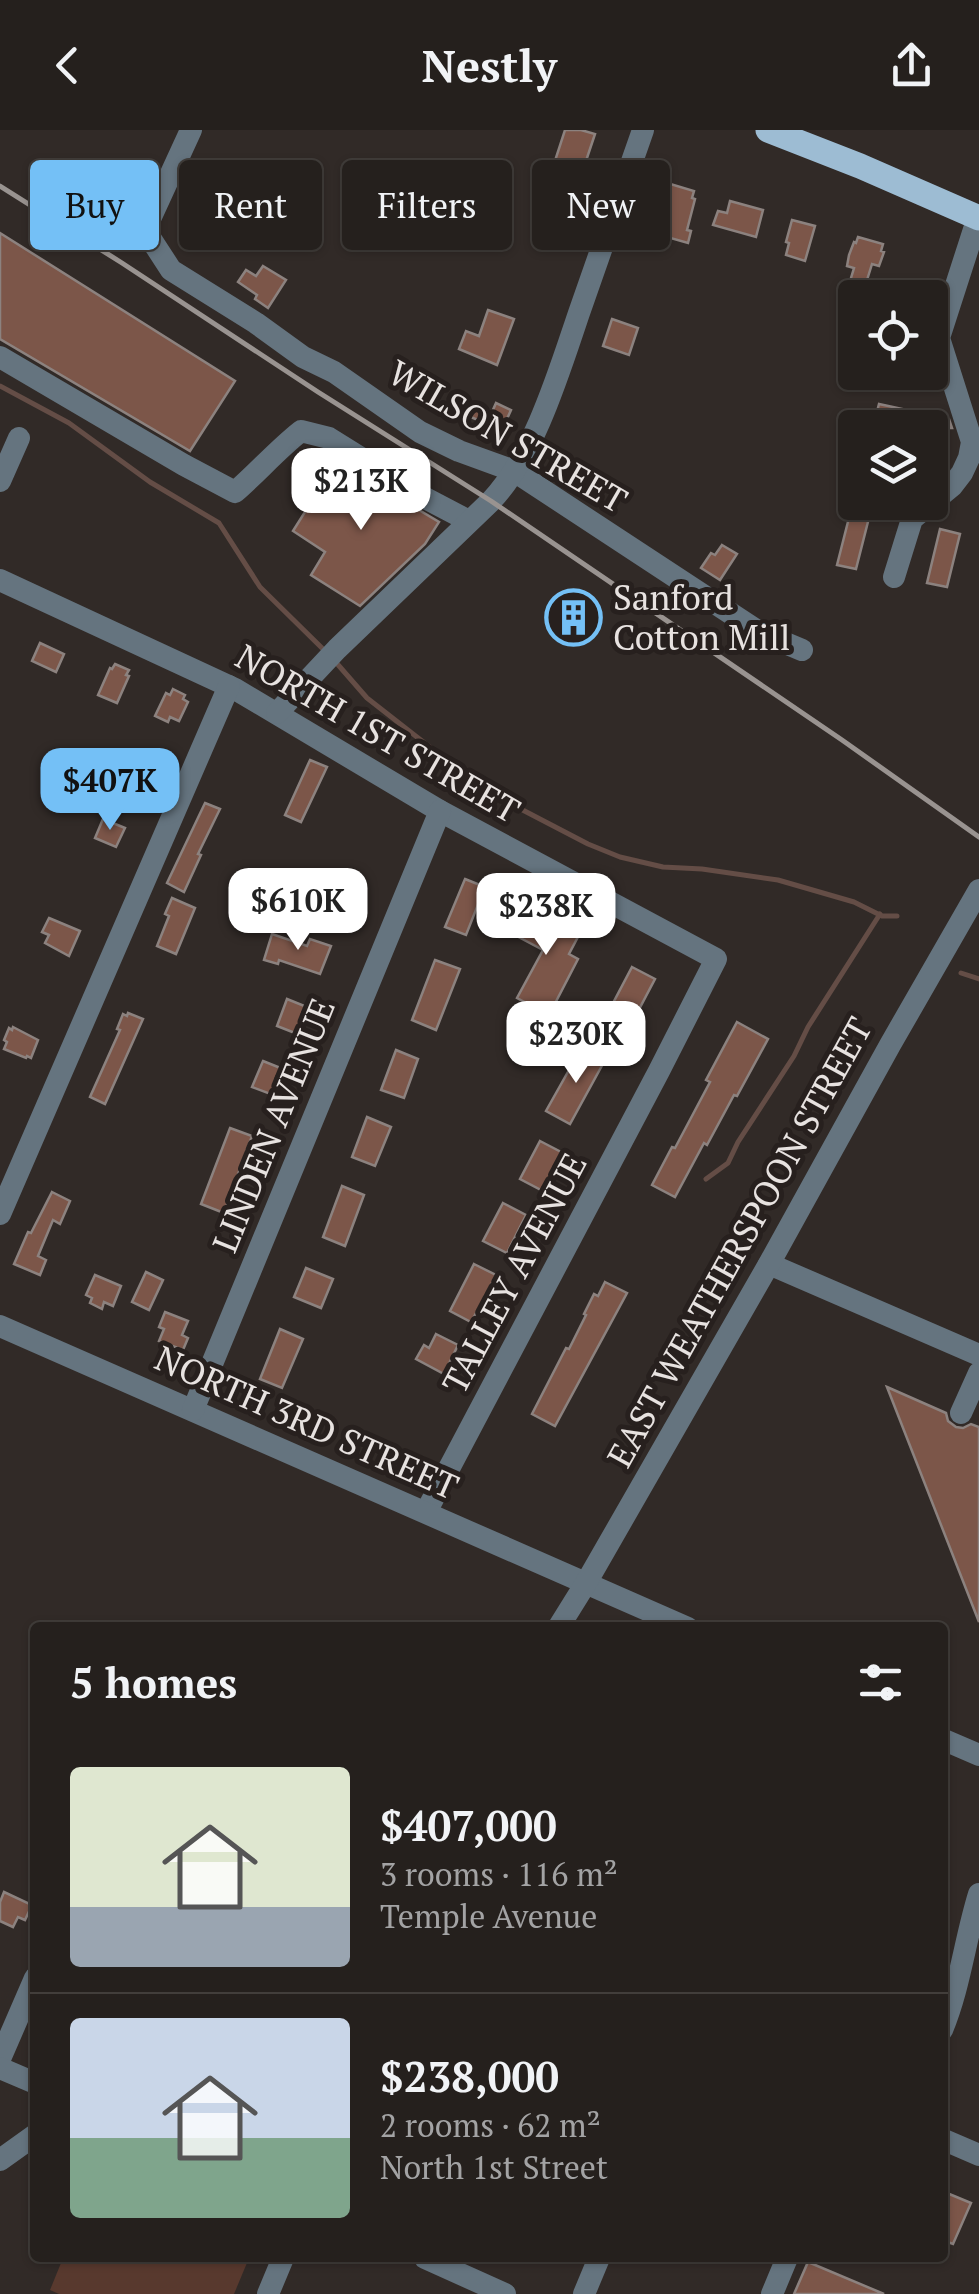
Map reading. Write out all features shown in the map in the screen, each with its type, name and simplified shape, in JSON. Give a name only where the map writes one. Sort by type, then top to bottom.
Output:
[{"type":"main road","points":[[768,130],[978,218]]},
{"type":"street","name":"WILSON STREET","points":[[191,130],[144,230],[171,270],[334,372],[420,432],[459,452],[514,472],[758,632],[802,650]]},
{"type":"street","points":[[277,713],[514,472],[549,398],[643,130]]},
{"type":"street","points":[[894,578],[912,519],[952,486],[962,473],[972,442],[939,338],[978,218]]},
{"type":"street","points":[[0,357],[234,492],[301,430],[329,438],[469,522]]},
{"type":"street","points":[[0,481],[19,438]]},
{"type":"street","name":"NORTH 1ST STREET","points":[[0,580],[229,686],[440,811],[716,958]]},
{"type":"street","points":[[0,1214],[229,686]]},
{"type":"street","name":"LINDEN AVENUE","points":[[193,1410],[440,811]]},
{"type":"street","name":"EAST WEATHERSPOON STREET","points":[[562,1622],[976,896]]},
{"type":"street","name":"TALLEY AVENUE","points":[[426,1512],[716,958]]},
{"type":"street","points":[[769,1264],[979,1356]]},
{"type":"street","name":"NORTH 3RD STREET","points":[[0,1326],[674,1622]]},
{"type":"street","points":[[961,1413],[979,1373]]},
{"type":"street","points":[[948,1741],[979,1754]]},
{"type":"street","points":[[948,2017],[979,1894]]},
{"type":"street","points":[[0,2058],[30,1989]]},
{"type":"street","points":[[0,2068],[30,2081]]},
{"type":"street","points":[[0,2160],[30,2139]]},
{"type":"street","points":[[948,2142],[979,2155]]},
{"type":"street","points":[[268,2294],[281,2262]]},
{"type":"street","points":[[434,2262],[505,2294]]},
{"type":"street","points":[[584,2294],[597,2262]]},
{"type":"street","points":[[772,2294],[785,2262]]},
{"type":"shaded area","points":[[61,2262],[247,2262],[234,2294],[59,2294],[50,2290]]},
{"type":"building","points":[[565,130],[595,134],[586,160],[555,160]]},
{"type":"building","points":[[670,184],[694,191],[688,243],[670,238]]},
{"type":"building","points":[[730,201],[763,210],[756,237],[713,225],[718,211],[727,213]]},
{"type":"building","points":[[792,220],[815,226],[805,261],[786,255]]},
{"type":"building","points":[[0,233],[235,381],[190,451],[0,339]]},
{"type":"building","points":[[858,237],[883,244],[879,266],[872,264],[867,280],[850,280],[854,268],[847,266]]},
{"type":"building","points":[[263,266],[286,280],[268,308],[238,282],[246,270],[256,276]]},
{"type":"building","points":[[488,310],[514,319],[497,365],[459,349],[466,331],[479,336]]},
{"type":"building","points":[[612,319],[638,328],[629,355],[603,346]]},
{"type":"building","points":[[461,399],[492,412],[496,403],[511,410],[502,430],[456,411]]},
{"type":"building","points":[[879,404],[907,410],[877,410]]},
{"type":"building","points":[[337,461],[439,522],[425,544],[360,606],[311,575],[325,552],[293,531]]},
{"type":"building","points":[[848,520],[868,520],[856,569],[837,565]]},
{"type":"building","points":[[940,529],[960,534],[947,587],[927,583]]},
{"type":"building","points":[[722,545],[737,554],[720,580],[701,568]]},
{"type":"building","points":[[40,643],[64,654],[56,672],[32,661]]},
{"type":"building","points":[[115,664],[129,670],[117,703],[98,695]]},
{"type":"building","points":[[173,689],[185,695],[183,699],[188,702],[179,721],[170,717],[168,722],[155,716],[166,693],[170,695]]},
{"type":"building","points":[[132,752],[154,762],[145,782],[123,772]]},
{"type":"building","points":[[310,760],[327,767],[301,822],[285,815]]},
{"type":"building","points":[[205,803],[220,809],[184,892],[167,883]]},
{"type":"building","points":[[103,819],[125,828],[116,847],[95,838]]},
{"type":"building","points":[[465,879],[485,887],[466,935],[445,927]]},
{"type":"building","points":[[331,885],[352,893],[348,902],[352,903],[342,919],[321,911]]},
{"type":"building","points":[[172,898],[195,908],[176,954],[157,946]]},
{"type":"building","points":[[526,904],[580,933],[569,954],[578,959],[549,1015],[517,998],[543,950],[511,933]]},
{"type":"building","points":[[49,918],[80,931],[69,956],[45,943],[49,935],[42,932]]},
{"type":"building","points":[[272,934],[307,946],[310,939],[331,946],[320,974],[279,960],[278,964],[264,960]]},
{"type":"building","points":[[435,960],[460,969],[436,1030],[412,1020]]},
{"type":"building","points":[[632,967],[655,979],[625,1036],[602,1024]]},
{"type":"building","points":[[287,999],[307,1007],[300,1035],[277,1026]]},
{"type":"building","points":[[123,1014],[143,1019],[105,1104],[90,1097],[120,1030],[117,1029]]},
{"type":"building","points":[[737,1022],[768,1039],[675,1197],[652,1185],[710,1082],[706,1080]]},
{"type":"building","points":[[13,1027],[38,1040],[31,1058],[4,1049],[4,1040]]},
{"type":"building","points":[[582,1047],[605,1060],[570,1124],[546,1111]]},
{"type":"building","points":[[396,1050],[418,1059],[404,1098],[381,1090]]},
{"type":"building","points":[[263,1061],[283,1069],[273,1095],[252,1087]]},
{"type":"building","points":[[367,1117],[391,1127],[375,1166],[352,1157]]},
{"type":"building","points":[[230,1128],[252,1136],[224,1213],[201,1204]]},
{"type":"building","points":[[540,1141],[563,1153],[543,1191],[520,1179]]},
{"type":"building","points":[[342,1186],[364,1195],[345,1246],[323,1237]]},
{"type":"building","points":[[52,1192],[70,1201],[60,1224],[53,1220],[38,1256],[46,1260],[40,1275],[14,1264]]},
{"type":"building","points":[[503,1203],[526,1215],[507,1253],[483,1241]]},
{"type":"building","points":[[474,1264],[496,1275],[482,1310],[479,1308],[471,1322],[450,1311]]},
{"type":"building","points":[[306,1268],[333,1279],[321,1308],[294,1297]]},
{"type":"building","points":[[146,1272],[163,1280],[149,1310],[132,1302]]},
{"type":"building","points":[[95,1275],[121,1286],[113,1306],[104,1302],[102,1309],[90,1303],[92,1298],[86,1295]]},
{"type":"building","points":[[605,1282],[627,1293],[555,1426],[532,1414],[566,1348],[569,1349],[594,1294],[598,1296]]},
{"type":"building","points":[[165,1312],[188,1321],[182,1335],[188,1338],[183,1350],[159,1341]]},
{"type":"building","points":[[280,1329],[303,1339],[282,1388],[260,1379]]},
{"type":"building","points":[[436,1334],[458,1345],[444,1374],[416,1359],[424,1345],[429,1348]]},
{"type":"building","points":[[887,1387],[946,1413],[948,1421],[956,1427],[979,1427],[979,1622]]},
{"type":"building","points":[[4,1892],[30,1904],[30,1909],[25,1920],[18,1917],[13,1927],[0,1921]]},
{"type":"building","points":[[948,2193],[971,2203],[953,2244],[948,2242]]},
{"type":"building","points":[[808,2262],[884,2294],[794,2294]]},
{"type":"waterway","points":[[0,386],[69,423],[150,482],[219,523],[260,587],[326,652]]},
{"type":"waterway","points":[[333,659],[367,698],[486,791],[588,844],[620,857],[663,867],[778,880],[854,902],[882,916],[897,916]]},
{"type":"waterway","points":[[706,1179],[728,1163],[880,914]]},
{"type":"waterway","points":[[961,973],[979,979]]},
{"type":"railway","points":[[0,186],[491,501],[979,837]]},
{"type":"place","name":"Sanford Cotton Mill","points":[[574,617]]}]
